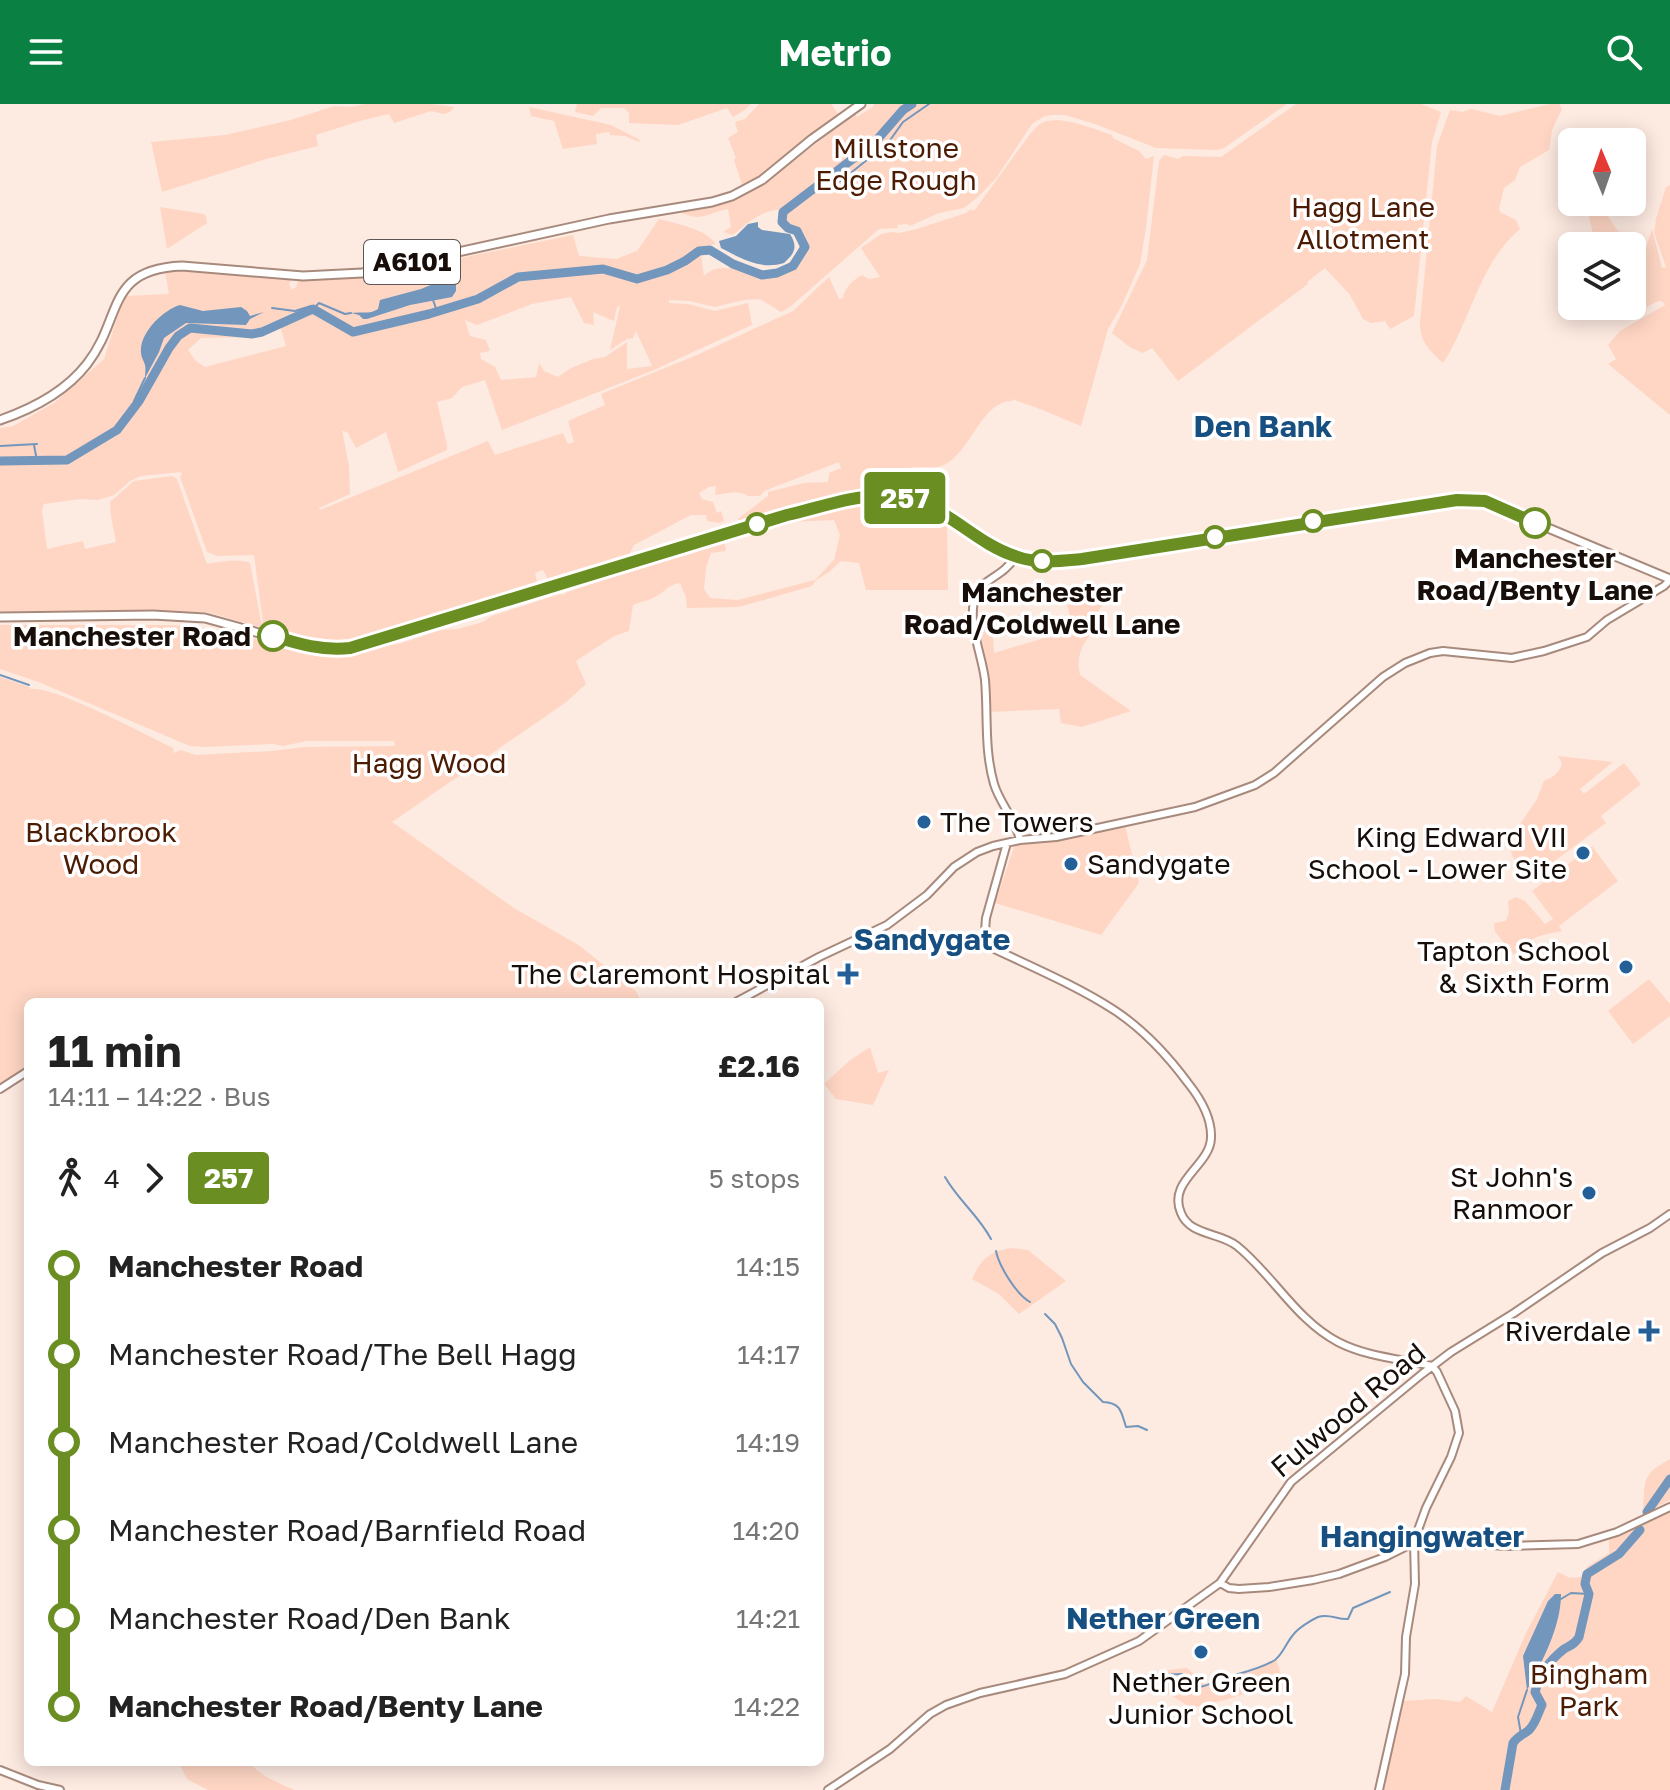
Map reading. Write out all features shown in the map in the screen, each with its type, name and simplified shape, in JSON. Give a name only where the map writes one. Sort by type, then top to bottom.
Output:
[{"type":"main road","name":"A6101","points":[[0,420],[54,394],[79,374],[102,342],[122,292],[145,274],[178,266],[303,276],[362,273],[609,219],[712,202],[732,196],[762,180],[861,104]]},
{"type":"main road","points":[[0,617],[153,615],[205,618],[313,648],[350,648],[776,518],[880,495],[918,501],[1015,557],[1043,561],[1082,559],[1332,518],[1471,499],[1485,501],[1670,580]]},
{"type":"street","points":[[1015,557],[1007,569],[980,588],[975,602],[974,622],[984,678],[988,760],[999,798],[1017,828],[1020,840]]},
{"type":"street","points":[[743,998],[887,925],[927,895],[964,859],[977,852],[1020,840],[1056,837],[1195,807],[1242,791],[1274,773],[1374,685],[1405,663],[1443,651],[1498,658],[1529,656],[1587,637],[1607,620],[1670,580]]},
{"type":"street","points":[[1007,843],[986,918],[984,944],[1116,1011],[1160,1050],[1202,1104],[1211,1138],[1205,1155],[1180,1190],[1179,1208],[1186,1221],[1200,1231],[1237,1246],[1326,1335],[1359,1351],[1432,1366],[1455,1411],[1459,1433],[1414,1541],[1415,1584],[1406,1637],[1403,1686],[1379,1790]]},
{"type":"street","points":[[0,1089],[24,1074]]},
{"type":"street","name":"Fulwood Road","points":[[828,1790],[890,1749],[938,1709],[980,1693],[1065,1674],[1139,1641],[1220,1583],[1291,1482],[1432,1366],[1602,1253],[1670,1214]]},
{"type":"street","points":[[1220,1583],[1239,1589],[1313,1580],[1376,1561],[1414,1541],[1506,1546],[1576,1544],[1617,1532],[1670,1507]]},
{"type":"street","points":[[0,1770],[60,1790]]},
{"type":"green space","points":[[577,104],[751,104],[733,117],[727,108],[678,125],[629,123],[629,113],[624,108],[601,108],[593,116],[575,112]]},
{"type":"green space","points":[[759,104],[831,104],[839,115],[771,171],[743,188],[728,138],[738,132],[735,122],[745,119]]},
{"type":"green space","points":[[873,104],[1287,104],[1218,150],[1156,148],[1065,115],[1043,117],[1032,124],[997,177],[964,208],[939,213],[910,226],[879,229],[781,312],[760,299],[715,307],[669,300],[669,303],[715,311],[748,303],[752,325],[654,370],[502,430],[485,380],[462,387],[452,398],[437,402],[447,450],[398,472],[386,432],[356,448],[348,433],[342,430],[349,466],[350,494],[320,510],[488,441],[495,455],[563,433],[568,444],[574,442],[568,421],[605,405],[601,394],[793,311],[829,277],[839,299],[843,298],[850,284],[862,275],[869,279],[880,277],[861,248],[881,234],[917,229],[971,209],[974,211],[1040,124],[1056,120],[1076,123],[1112,135],[1139,151],[1146,159],[1154,156],[1140,264],[1108,329],[1081,426],[1012,399],[992,409],[951,460],[939,467],[900,470],[889,481],[883,497],[916,504],[947,519],[948,590],[866,590],[859,563],[841,561],[812,586],[739,607],[687,608],[680,583],[672,585],[655,597],[633,605],[629,631],[614,636],[576,661],[586,684],[565,703],[392,822],[514,908],[580,946],[636,991],[639,998],[24,998],[24,1068],[0,1084],[0,677],[78,702],[173,748],[174,753],[181,750],[196,755],[305,747],[395,746],[394,741],[307,741],[283,746],[190,746],[41,683],[0,669],[0,625],[174,625],[232,632],[316,655],[342,654],[402,643],[441,630],[483,622],[492,616],[563,595],[724,538],[726,551],[711,553],[704,589],[710,598],[738,600],[815,580],[834,560],[840,535],[834,520],[791,522],[786,510],[739,523],[738,519],[768,496],[768,492],[804,483],[828,482],[829,473],[841,468],[839,462],[764,491],[760,496],[735,492],[715,495],[716,486],[709,487],[699,493],[702,499],[713,502],[717,513],[721,511],[724,521],[720,523],[707,521],[706,515],[691,515],[634,545],[628,557],[566,577],[565,573],[562,574],[563,578],[549,581],[543,570],[535,573],[538,585],[361,640],[334,644],[312,642],[207,612],[0,612],[0,428],[13,426],[54,403],[104,359],[124,296],[169,294],[165,271],[181,269],[288,278],[292,280],[289,284],[292,290],[299,279],[363,278],[573,235],[579,256],[616,259],[637,251],[659,219],[697,230],[716,244],[700,247],[704,276],[715,269],[729,269],[728,258],[760,269],[782,267],[799,250],[795,236],[786,230],[785,210],[763,213],[733,235],[723,232],[731,227],[728,209],[699,217],[679,211],[733,200],[755,190],[855,114],[857,117]],"holes":[[[571,297],[584,323],[594,325],[593,312],[614,321],[617,307],[620,306],[610,350],[633,338],[636,331],[652,366],[627,369],[627,342],[605,357],[571,368],[558,377],[544,371],[539,363],[536,377],[501,380],[495,367],[481,359],[480,353],[490,351],[486,340],[470,336],[465,320],[477,325],[532,304]],[[280,326],[286,346],[205,367],[188,350],[201,338],[256,337]],[[181,472],[180,477],[207,552],[217,556],[254,555],[263,622],[250,563],[207,564],[177,479],[172,476],[134,481],[110,502],[116,542],[85,549],[83,541],[47,549],[42,511],[44,504],[98,500],[114,495],[141,476]]]},
{"type":"green space","name":"Hagg Lane Allotment","points":[[1296,104],[1421,104],[1441,112],[1432,142],[1414,316],[1390,329],[1385,321],[1371,323],[1363,319],[1350,295],[1325,268],[1178,381],[1152,348],[1143,353],[1112,333],[1147,260],[1159,161],[1164,155],[1178,159],[1183,156],[1221,157]]},
{"type":"green space","points":[[1559,104],[1562,109],[1552,130],[1549,150],[1520,167],[1515,180],[1504,188],[1500,212],[1516,220],[1520,229],[1506,243],[1485,275],[1443,363],[1423,340],[1420,322],[1437,146],[1450,110],[1462,112],[1471,109],[1500,116]]},
{"type":"green space","points":[[334,106],[454,107],[443,114],[431,111],[394,123],[389,114],[363,120],[316,135],[318,146],[162,192],[151,142],[225,135],[291,120]]},
{"type":"green space","points":[[529,107],[611,125],[640,140],[610,135],[609,132],[596,134],[597,144],[563,149],[554,121],[531,116]]},
{"type":"green space","points":[[1670,185],[1670,415],[1608,364],[1616,359],[1608,345],[1620,331],[1639,320],[1646,320],[1646,316],[1665,305],[1662,301],[1646,308],[1646,247],[1652,229],[1662,268],[1666,267],[1654,232],[1666,187]]},
{"type":"green space","points":[[160,207],[204,214],[207,223],[167,249]]},
{"type":"green space","points":[[1608,216],[1618,232],[1593,232],[1589,217]]},
{"type":"green space","points":[[1101,599],[1102,606],[1094,617],[1100,622],[1080,652],[1080,675],[1131,711],[1082,727],[1061,723],[1059,709],[990,712],[988,671],[979,626],[992,622],[994,653],[1073,628],[1067,605]]},
{"type":"green space","points":[[1558,756],[1613,762],[1580,789],[1584,794],[1624,763],[1641,784],[1601,816],[1606,823],[1534,876],[1523,863],[1514,860],[1510,849],[1515,844],[1515,832],[1537,799],[1544,781],[1559,770],[1562,763]]},
{"type":"green space","name":"Sandygate","points":[[1125,826],[1139,883],[1101,935],[995,903],[1015,844]]},
{"type":"green space","points":[[1592,846],[1618,881],[1559,926],[1562,931],[1535,938],[1517,958],[1495,932],[1494,923],[1506,921],[1508,901],[1516,897],[1525,901],[1545,924],[1553,919],[1532,891]]},
{"type":"green space","points":[[1649,979],[1670,1004],[1670,1016],[1633,1044],[1608,1011]]},
{"type":"green space","points":[[870,1047],[878,1073],[889,1070],[873,1105],[836,1099],[824,1084]]},
{"type":"green space","points":[[1012,1248],[1028,1250],[1066,1281],[1019,1314],[999,1294],[972,1279],[987,1257]]},
{"type":"green space","points":[[1670,1459],[1670,1500],[1644,1514],[1648,1476]]},
{"type":"green space","name":"Bingham Park","points":[[1670,1508],[1670,1790],[1384,1790],[1403,1701],[1437,1699],[1460,1702],[1466,1696],[1492,1712],[1526,1633],[1558,1572],[1570,1578],[1581,1577],[1587,1567],[1609,1553],[1609,1538]]},
{"type":"green space","points":[[1276,1659],[1286,1690],[1253,1691],[1191,1708],[1171,1695],[1141,1692],[1139,1676],[1187,1668],[1208,1686]]},
{"type":"green space","points":[[180,1766],[252,1766],[295,1790],[208,1790],[187,1779]]},
{"type":"water","points":[[758,222],[762,230],[790,234],[794,250],[784,263],[759,264],[721,248],[719,241],[736,236],[748,224]]},
{"type":"water","points":[[457,274],[461,279],[456,281],[456,291],[452,297],[410,305],[367,319],[351,313],[375,311],[380,300],[421,289]]},
{"type":"water","points":[[180,305],[203,311],[241,307],[250,316],[264,312],[250,319],[246,325],[186,323],[164,338],[145,378],[141,353],[144,338],[160,317]]},
{"type":"water","points":[[1555,1594],[1561,1594],[1558,1619],[1527,1690],[1523,1656],[1548,1601]]},
{"type":"waterway","points":[[0,461],[67,460],[117,430],[139,401],[169,348],[178,336],[190,328],[252,334],[313,309],[353,332],[478,299],[518,277],[603,269],[637,279],[667,270],[699,251],[710,250],[733,264],[762,275],[777,273],[793,266],[805,247],[797,231],[782,222],[783,212],[875,142],[912,104]]},
{"type":"waterway","points":[[821,184],[829,187],[842,180],[888,143],[903,122],[929,104]]},
{"type":"waterway","points":[[433,300],[437,311]]},
{"type":"waterway","points":[[272,308],[295,311],[311,306],[313,309],[319,303],[345,314],[351,313]]},
{"type":"waterway","points":[[136,405],[134,401],[145,378]]},
{"type":"waterway","points":[[0,446],[37,444]]},
{"type":"waterway","points":[[34,445],[37,461]]},
{"type":"waterway","points":[[0,675],[29,685]]},
{"type":"waterway","points":[[945,1177],[991,1239]]},
{"type":"waterway","points":[[996,1251],[1009,1279],[1030,1302]]},
{"type":"waterway","points":[[1045,1314],[1055,1324],[1071,1364],[1083,1382],[1103,1402],[1117,1406],[1126,1427],[1138,1426],[1147,1430]]},
{"type":"waterway","points":[[1647,1512],[1670,1479]]},
{"type":"waterway","points":[[1505,1790],[1513,1743],[1529,1730],[1542,1705],[1535,1692],[1540,1679],[1554,1658],[1579,1637],[1589,1594],[1585,1584],[1587,1574],[1619,1554],[1640,1530]]},
{"type":"waterway","points":[[1146,1678],[1182,1674],[1199,1687],[1256,1669],[1275,1660],[1295,1633],[1312,1620],[1326,1616],[1348,1619],[1353,1608],[1390,1592]]},
{"type":"waterway","points":[[1561,1599],[1571,1593],[1589,1594]]},
{"type":"waterway","points":[[1521,1734],[1518,1717],[1527,1690]]},
{"type":"bus line","name":"257","points":[[273,636],[313,648],[350,648],[787,515],[880,495],[918,501],[1015,557],[1043,561],[1082,559],[1457,500],[1485,501],[1535,523]]},
{"type":"place","name":"Manchester Road/Benty Lane","points":[[1535,523]]},
{"type":"place","name":"Manchester Road/Coldwell Lane","points":[[1042,561]]},
{"type":"place","name":"Manchester Road","points":[[273,636]]},
{"type":"place","name":"The Towers","points":[[924,822]]},
{"type":"place","name":"King Edward VII School - Lower Site","points":[[1583,853]]},
{"type":"place","name":"Sandygate","points":[[1071,864]]},
{"type":"place","name":"Tapton School & Sixth Form","points":[[1626,967]]},
{"type":"place","name":"The Claremont Hospital","points":[[848,974]]},
{"type":"place","name":"St John's Ranmoor","points":[[1589,1193]]},
{"type":"place","name":"Riverdale","points":[[1649,1331]]},
{"type":"place","name":"Nether Green Junior School","points":[[1201,1652]]},
{"type":"district","name":"Den Bank","points":[[1263,427]]},
{"type":"district","name":"Sandygate","points":[[932,940]]},
{"type":"district","name":"Hangingwater","points":[[1422,1537]]},
{"type":"district","name":"Nether Green","points":[[1163,1619]]},
{"type":"park label","name":"Millstone Edge Rough","points":[[896,164]]},
{"type":"park label","name":"Hagg Wood","points":[[429,763]]},
{"type":"park label","name":"Blackbrook Wood","points":[[101,848]]}]
